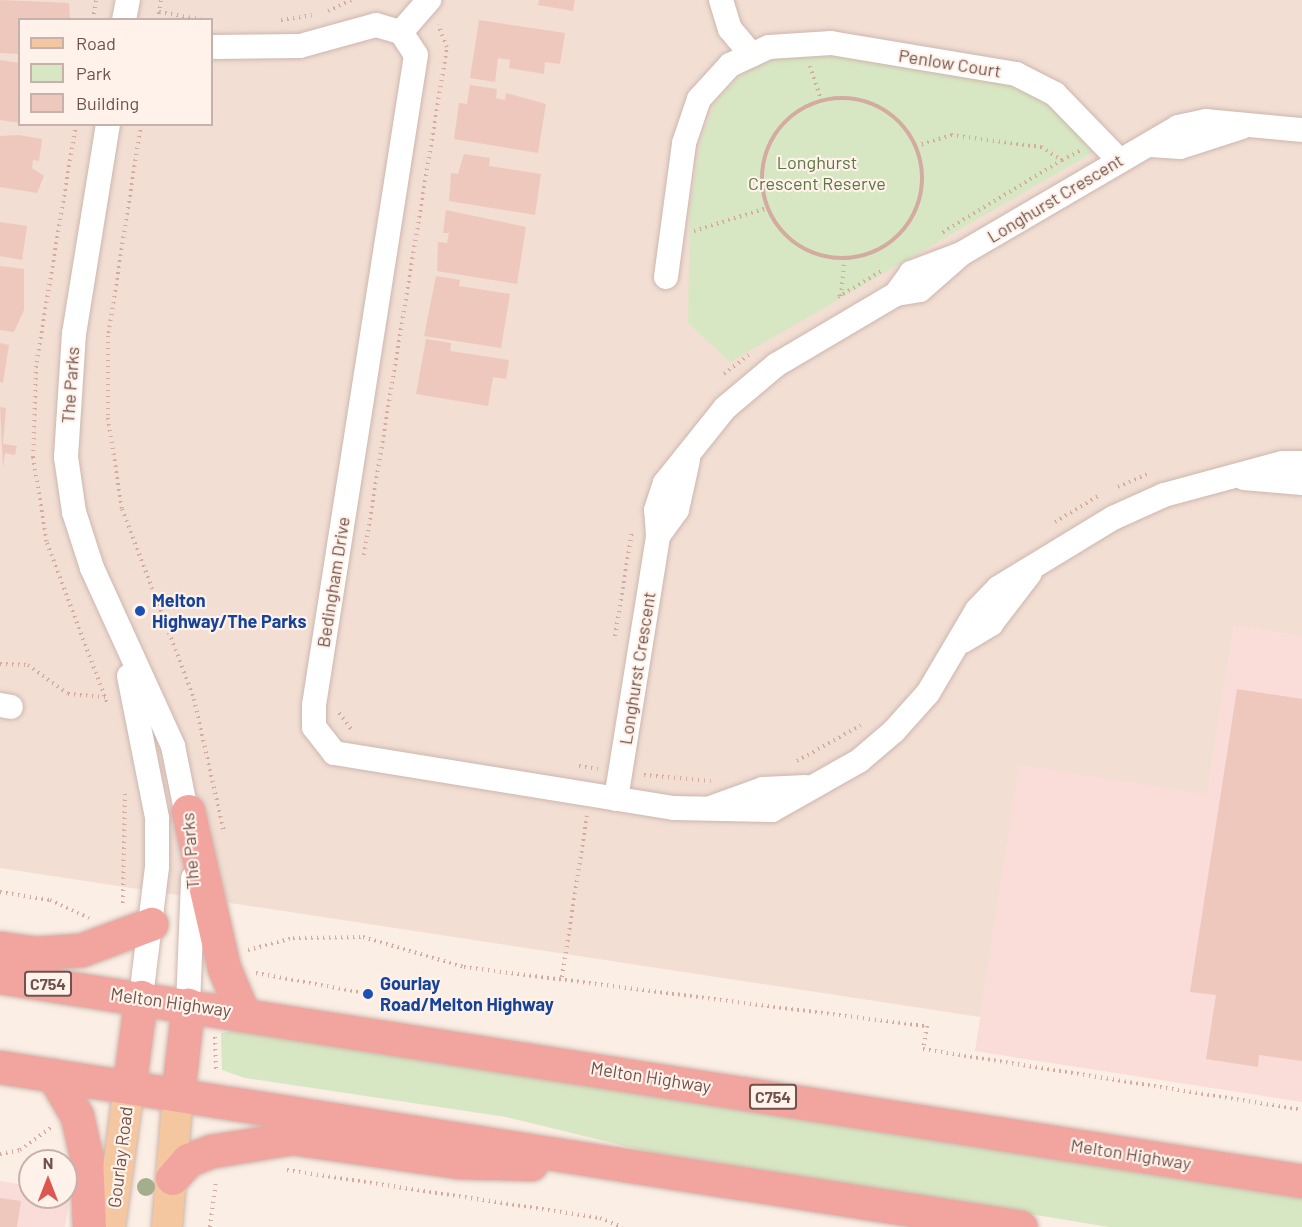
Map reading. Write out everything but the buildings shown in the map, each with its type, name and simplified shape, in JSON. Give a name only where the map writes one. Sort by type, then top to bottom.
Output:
[{"type":"highway","points":[[188,811],[224,968],[243,1013]]},
{"type":"highway","points":[[0,948],[81,950],[151,924]]},
{"type":"highway","name":"Melton Highway","points":[[0,976],[1302,1181]]},
{"type":"highway","points":[[129,1086],[141,997]]},
{"type":"highway","points":[[178,1093],[188,1005]]},
{"type":"highway","points":[[0,1067],[617,1161],[940,1220],[1021,1227]]},
{"type":"highway","points":[[53,1075],[77,1116],[86,1156],[89,1227]]},
{"type":"highway","points":[[172,1178],[188,1160],[212,1151],[283,1138],[490,1165],[617,1161]]},
{"type":"main road","name":"Gourlay Road","points":[[111,1227],[129,1086]]},
{"type":"main road","points":[[167,1227],[178,1093]]},
{"type":"street","points":[[124,18],[128,0]]},
{"type":"street","points":[[213,47],[300,46],[376,25],[400,32],[429,0]]},
{"type":"street","points":[[721,0],[730,30],[752,55]]},
{"type":"street","name":"Bedingham Drive","points":[[400,32],[416,56],[417,73],[314,727],[334,753],[352,759],[616,799],[713,807],[764,789],[806,786],[859,761],[894,731],[928,693],[963,641],[977,610],[998,588],[1032,570],[1082,536],[1164,495],[1238,477],[1283,463],[1302,463]]},
{"type":"street","name":"Penlow Court","points":[[666,277],[684,143],[699,99],[730,65],[752,55],[802,42],[831,43],[1016,74],[1055,94],[1118,159]]},
{"type":"street","name":"The Parks","points":[[108,126],[74,333],[66,457],[74,512],[121,639],[173,746],[188,811],[194,921],[188,1005]]},
{"type":"street","name":"Longhurst Crescent","points":[[616,799],[658,536],[676,510],[688,460],[726,408],[776,365],[896,294],[911,273],[961,254],[1118,159],[1151,145],[1180,147],[1242,127],[1302,130]]},
{"type":"street","name":"Bedingham Drive","points":[[1238,477],[1302,483]]},
{"type":"street","name":"The Parks","points":[[121,639],[155,795],[157,867],[141,997]]},
{"type":"path","points":[[93,18],[96,0]]},
{"type":"path","points":[[158,18],[161,0]]},
{"type":"path","points":[[271,21],[322,14],[352,0]]},
{"type":"path","points":[[159,12],[194,18]]},
{"type":"path","points":[[844,97],[877,106],[904,126],[916,146],[922,171],[910,221],[870,253],[845,258],[798,246],[767,208],[761,182],[764,155],[783,124],[821,100],[844,97]]},
{"type":"path","points":[[141,126],[109,326],[108,418],[122,509],[194,699],[225,836]]},
{"type":"path","points":[[916,146],[951,135],[1041,147],[1062,160],[934,238]]},
{"type":"path","points":[[673,235],[717,227],[767,208]]},
{"type":"path","points":[[841,296],[845,258]]},
{"type":"path","points":[[831,302],[886,268]]},
{"type":"path","points":[[722,377],[757,349]]},
{"type":"path","points":[[614,644],[635,520]]},
{"type":"path","points":[[0,664],[28,665],[68,694],[106,696]]},
{"type":"path","points":[[596,768],[598,757]]},
{"type":"path","points":[[562,977],[590,795]]},
{"type":"path","points":[[0,892],[79,909],[97,927]]},
{"type":"path","points":[[239,957],[293,938],[363,937],[464,967],[562,977],[927,1026],[923,1050],[1302,1110]]},
{"type":"path","points":[[251,971],[359,992]]},
{"type":"path","points":[[0,1154],[20,1150],[59,1122]]},
{"type":"path","points":[[278,1169],[600,1218],[622,1227]]},
{"type":"path","points":[[210,1227],[216,1181],[215,1172]]},
{"type":"path","points":[[216,1181],[225,1178]]},
{"type":"shaded area","points":[[0,0],[1302,0],[1302,636],[1234,626],[1207,795],[1020,766],[980,1017],[0,868]]},
{"type":"shaded area","points":[[1234,626],[1302,636],[1302,1102],[975,1051],[1019,765],[1207,794]]},
{"type":"shaded area","points":[[0,1181],[18,1184],[18,1209],[68,1209],[65,1227],[0,1227]]},
{"type":"green space","name":"Longhurst Crescent Reserve","points":[[780,53],[825,53],[1016,84],[1052,106],[1094,152],[730,362],[688,323],[690,208],[701,138],[716,101],[746,70]]},
{"type":"green space","points":[[237,1030],[1302,1195],[1302,1227],[1109,1227],[650,1152],[506,1117],[245,1078],[222,1070],[221,1033]]},
{"type":"place","name":"Melton Highway/The Parks","points":[[140,611]]},
{"type":"place","name":"Gourlay Road/Melton Highway","points":[[368,994]]}]
